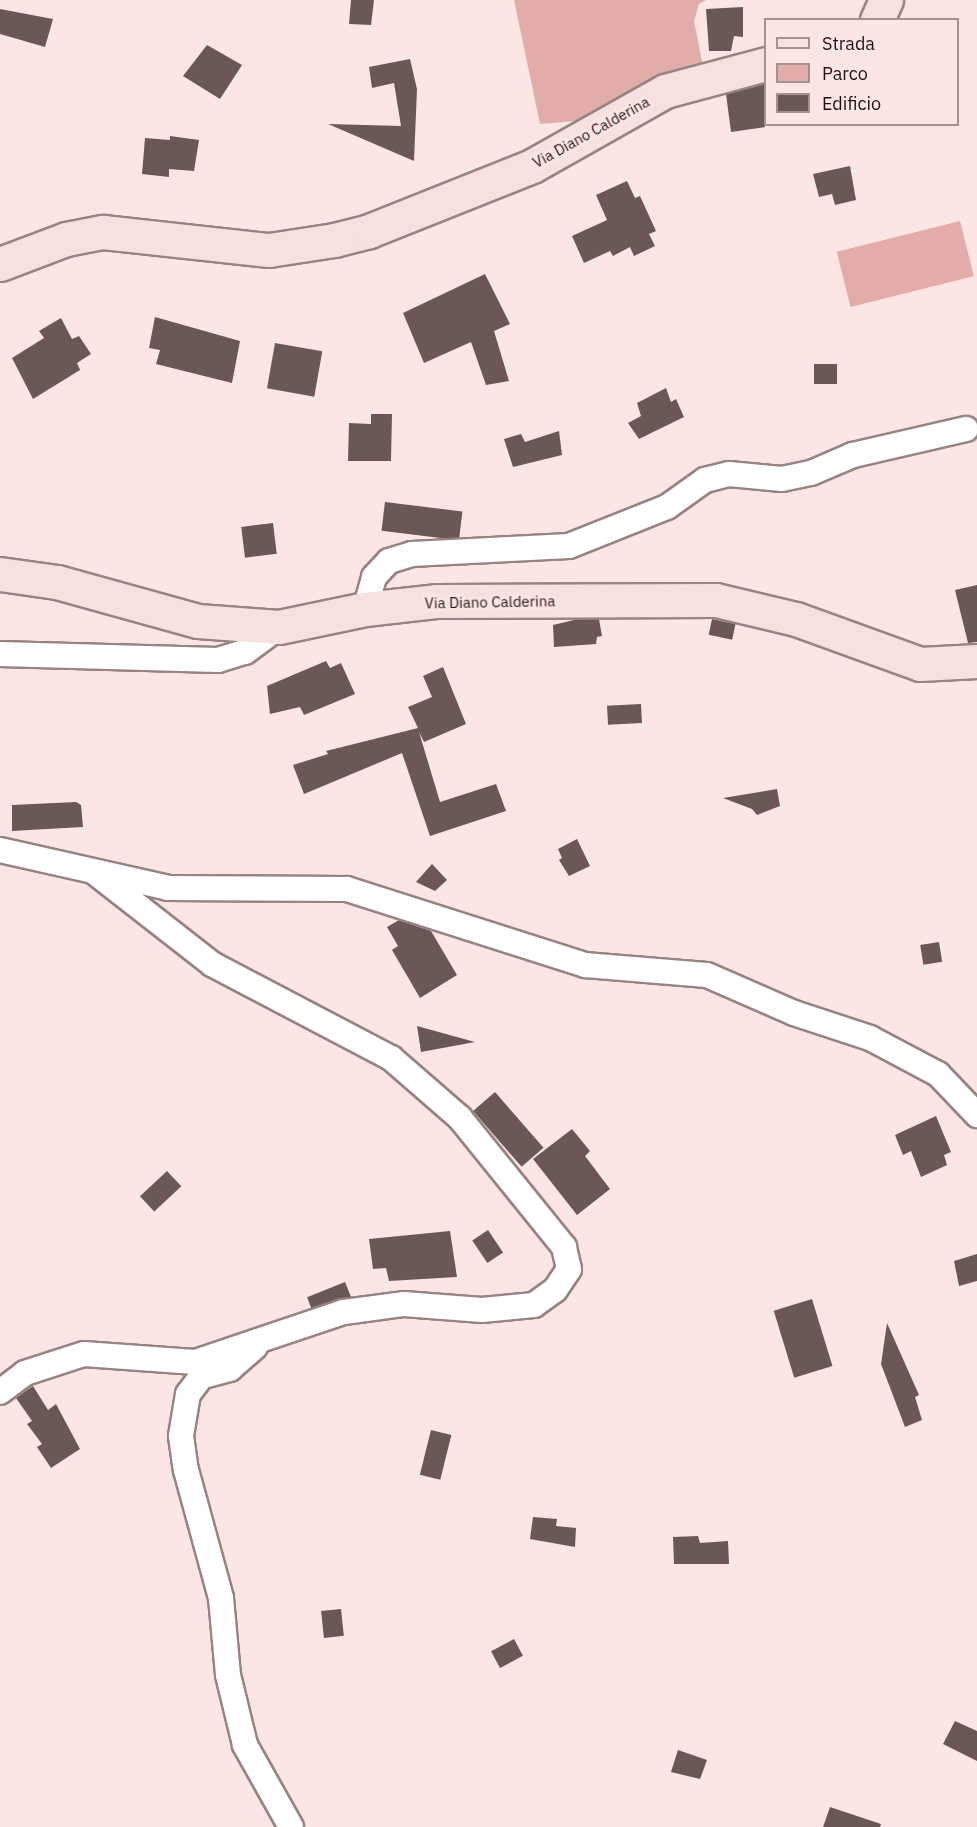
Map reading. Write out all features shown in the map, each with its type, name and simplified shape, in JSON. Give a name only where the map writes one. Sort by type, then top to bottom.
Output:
[{"type":"main road","points":[[878,18],[886,0]]},
{"type":"main road","name":"Via Diano Calderina","points":[[0,264],[66,239],[103,232],[269,250],[343,238],[532,166],[665,91],[764,64]]},
{"type":"main road","name":"Via Diano Calderina","points":[[0,574],[57,582],[198,621],[279,627],[365,609],[436,601],[716,600],[796,619],[920,664],[977,661]]},
{"type":"street","points":[[365,609],[374,577],[389,561],[412,554],[568,546],[667,507],[705,480],[729,474],[791,477],[811,473],[853,455],[966,429]]},
{"type":"street","points":[[0,654],[218,660],[245,652],[279,627]]},
{"type":"street","points":[[0,850],[97,874],[168,888],[347,889],[409,905],[585,965],[707,975],[794,1013],[870,1038],[938,1074],[977,1115]]},
{"type":"street","points":[[0,1392],[26,1373],[84,1354],[195,1362],[344,1312],[404,1304],[482,1310],[534,1305],[555,1290],[569,1269],[564,1247],[460,1118],[391,1058],[212,964],[97,874]]},
{"type":"street","points":[[264,1340],[230,1369],[201,1377],[188,1394],[181,1436],[186,1470],[221,1598],[228,1675],[245,1746],[291,1827]]},
{"type":"green space","points":[[514,0],[706,0],[699,4],[694,21],[703,66],[587,120],[540,124]]},
{"type":"green space","points":[[960,221],[974,276],[851,307],[837,252]]},
{"type":"building","points":[[351,0],[374,0],[371,25],[349,24]]},
{"type":"building","points":[[743,7],[743,37],[734,36],[731,51],[709,51],[706,9]]},
{"type":"building","points":[[0,9],[53,19],[45,47],[0,34]]},
{"type":"building","points":[[207,45],[242,65],[220,99],[183,76]]},
{"type":"building","points":[[410,59],[417,89],[414,161],[328,124],[401,126],[394,83],[372,88],[369,67]]},
{"type":"building","points":[[764,84],[765,127],[731,132],[726,94]]},
{"type":"building","points":[[170,136],[199,140],[194,171],[169,169],[169,177],[142,174],[145,138],[170,140]]},
{"type":"building","points":[[850,166],[856,200],[835,205],[832,194],[819,197],[813,174]]},
{"type":"building","points":[[627,181],[635,198],[640,196],[656,231],[649,234],[655,246],[634,256],[630,247],[613,256],[610,251],[584,263],[572,236],[607,220],[596,195]]},
{"type":"building","points":[[485,274],[510,324],[494,331],[509,381],[486,385],[471,342],[424,363],[403,313]]},
{"type":"building","points":[[155,317],[240,341],[232,383],[156,364],[160,350],[149,348]]},
{"type":"building","points":[[61,318],[72,339],[79,336],[91,354],[77,363],[80,370],[33,399],[12,358],[44,338],[39,331]]},
{"type":"building","points":[[275,343],[322,351],[314,397],[267,388]]},
{"type":"building","points":[[814,364],[837,364],[837,384],[814,384]]},
{"type":"building","points":[[666,388],[671,402],[676,399],[684,417],[639,439],[628,423],[641,416],[637,403]]},
{"type":"building","points":[[371,414],[392,414],[391,461],[348,461],[349,423],[371,424]]},
{"type":"building","points":[[559,431],[562,455],[513,467],[504,439],[521,434],[525,442]]},
{"type":"building","points":[[385,502],[462,512],[459,540],[381,531]]},
{"type":"building","points":[[273,523],[277,554],[245,558],[241,527]]},
{"type":"building","points":[[977,585],[977,642],[968,643],[955,590]]},
{"type":"building","points":[[578,619],[599,619],[602,636],[597,637],[596,644],[554,647],[553,625]]},
{"type":"building","points":[[712,619],[735,624],[732,640],[709,635]]},
{"type":"building","points":[[326,661],[330,668],[341,663],[355,694],[304,715],[300,707],[270,714],[267,686]]},
{"type":"building","points":[[443,667],[466,724],[424,742],[419,732],[440,802],[496,784],[506,811],[430,836],[402,753],[304,794],[293,765],[328,754],[326,751],[418,728],[408,707],[432,697],[423,676]]},
{"type":"building","points":[[641,704],[642,723],[608,725],[607,706]]},
{"type":"building","points":[[777,789],[780,806],[757,815],[752,809],[723,798]]},
{"type":"building","points":[[76,802],[81,805],[83,827],[12,831],[12,805]]},
{"type":"building","points":[[577,839],[590,866],[569,876],[559,860],[562,858],[558,849]]},
{"type":"building","points":[[432,864],[447,880],[435,891],[416,882]]},
{"type":"building","points":[[399,920],[431,931],[457,975],[420,998],[392,950],[398,946],[387,927]]},
{"type":"building","points":[[939,942],[942,962],[923,965],[920,945]]},
{"type":"building","points":[[417,1026],[475,1042],[421,1052]]},
{"type":"building","points":[[495,1092],[544,1148],[522,1167],[473,1111]]},
{"type":"building","points":[[936,1116],[951,1152],[944,1155],[947,1165],[921,1177],[911,1151],[903,1155],[895,1135]]},
{"type":"building","points":[[572,1129],[590,1151],[585,1156],[610,1189],[577,1215],[533,1159]]},
{"type":"building","points":[[167,1171],[181,1186],[154,1212],[140,1196]]},
{"type":"building","points":[[488,1230],[503,1252],[487,1263],[472,1241]]},
{"type":"building","points":[[450,1231],[457,1277],[389,1281],[386,1268],[373,1269],[369,1239]]},
{"type":"building","points":[[977,1254],[977,1281],[959,1286],[954,1261]]},
{"type":"building","points":[[345,1282],[351,1297],[313,1312],[307,1297]]},
{"type":"building","points":[[812,1299],[832,1366],[794,1378],[774,1311]]},
{"type":"building","points":[[887,1323],[919,1395],[915,1397],[922,1420],[905,1427],[881,1364]]},
{"type":"building","points":[[33,1386],[48,1410],[56,1404],[80,1449],[51,1468],[37,1447],[42,1444],[27,1424],[32,1421],[16,1398]]},
{"type":"building","points":[[431,1430],[451,1435],[440,1480],[420,1475]]},
{"type":"building","points":[[533,1517],[557,1519],[556,1526],[576,1528],[575,1547],[530,1539]]},
{"type":"building","points":[[698,1536],[700,1543],[728,1541],[729,1564],[674,1564],[673,1537]]},
{"type":"building","points":[[341,1609],[344,1636],[324,1638],[321,1611]]},
{"type":"building","points":[[514,1639],[523,1656],[500,1668],[491,1651]]},
{"type":"building","points":[[955,1721],[977,1731],[977,1761],[943,1744]]},
{"type":"building","points":[[678,1750],[707,1760],[700,1779],[671,1772]]},
{"type":"building","points":[[830,1807],[881,1824],[880,1827],[823,1827]]}]
